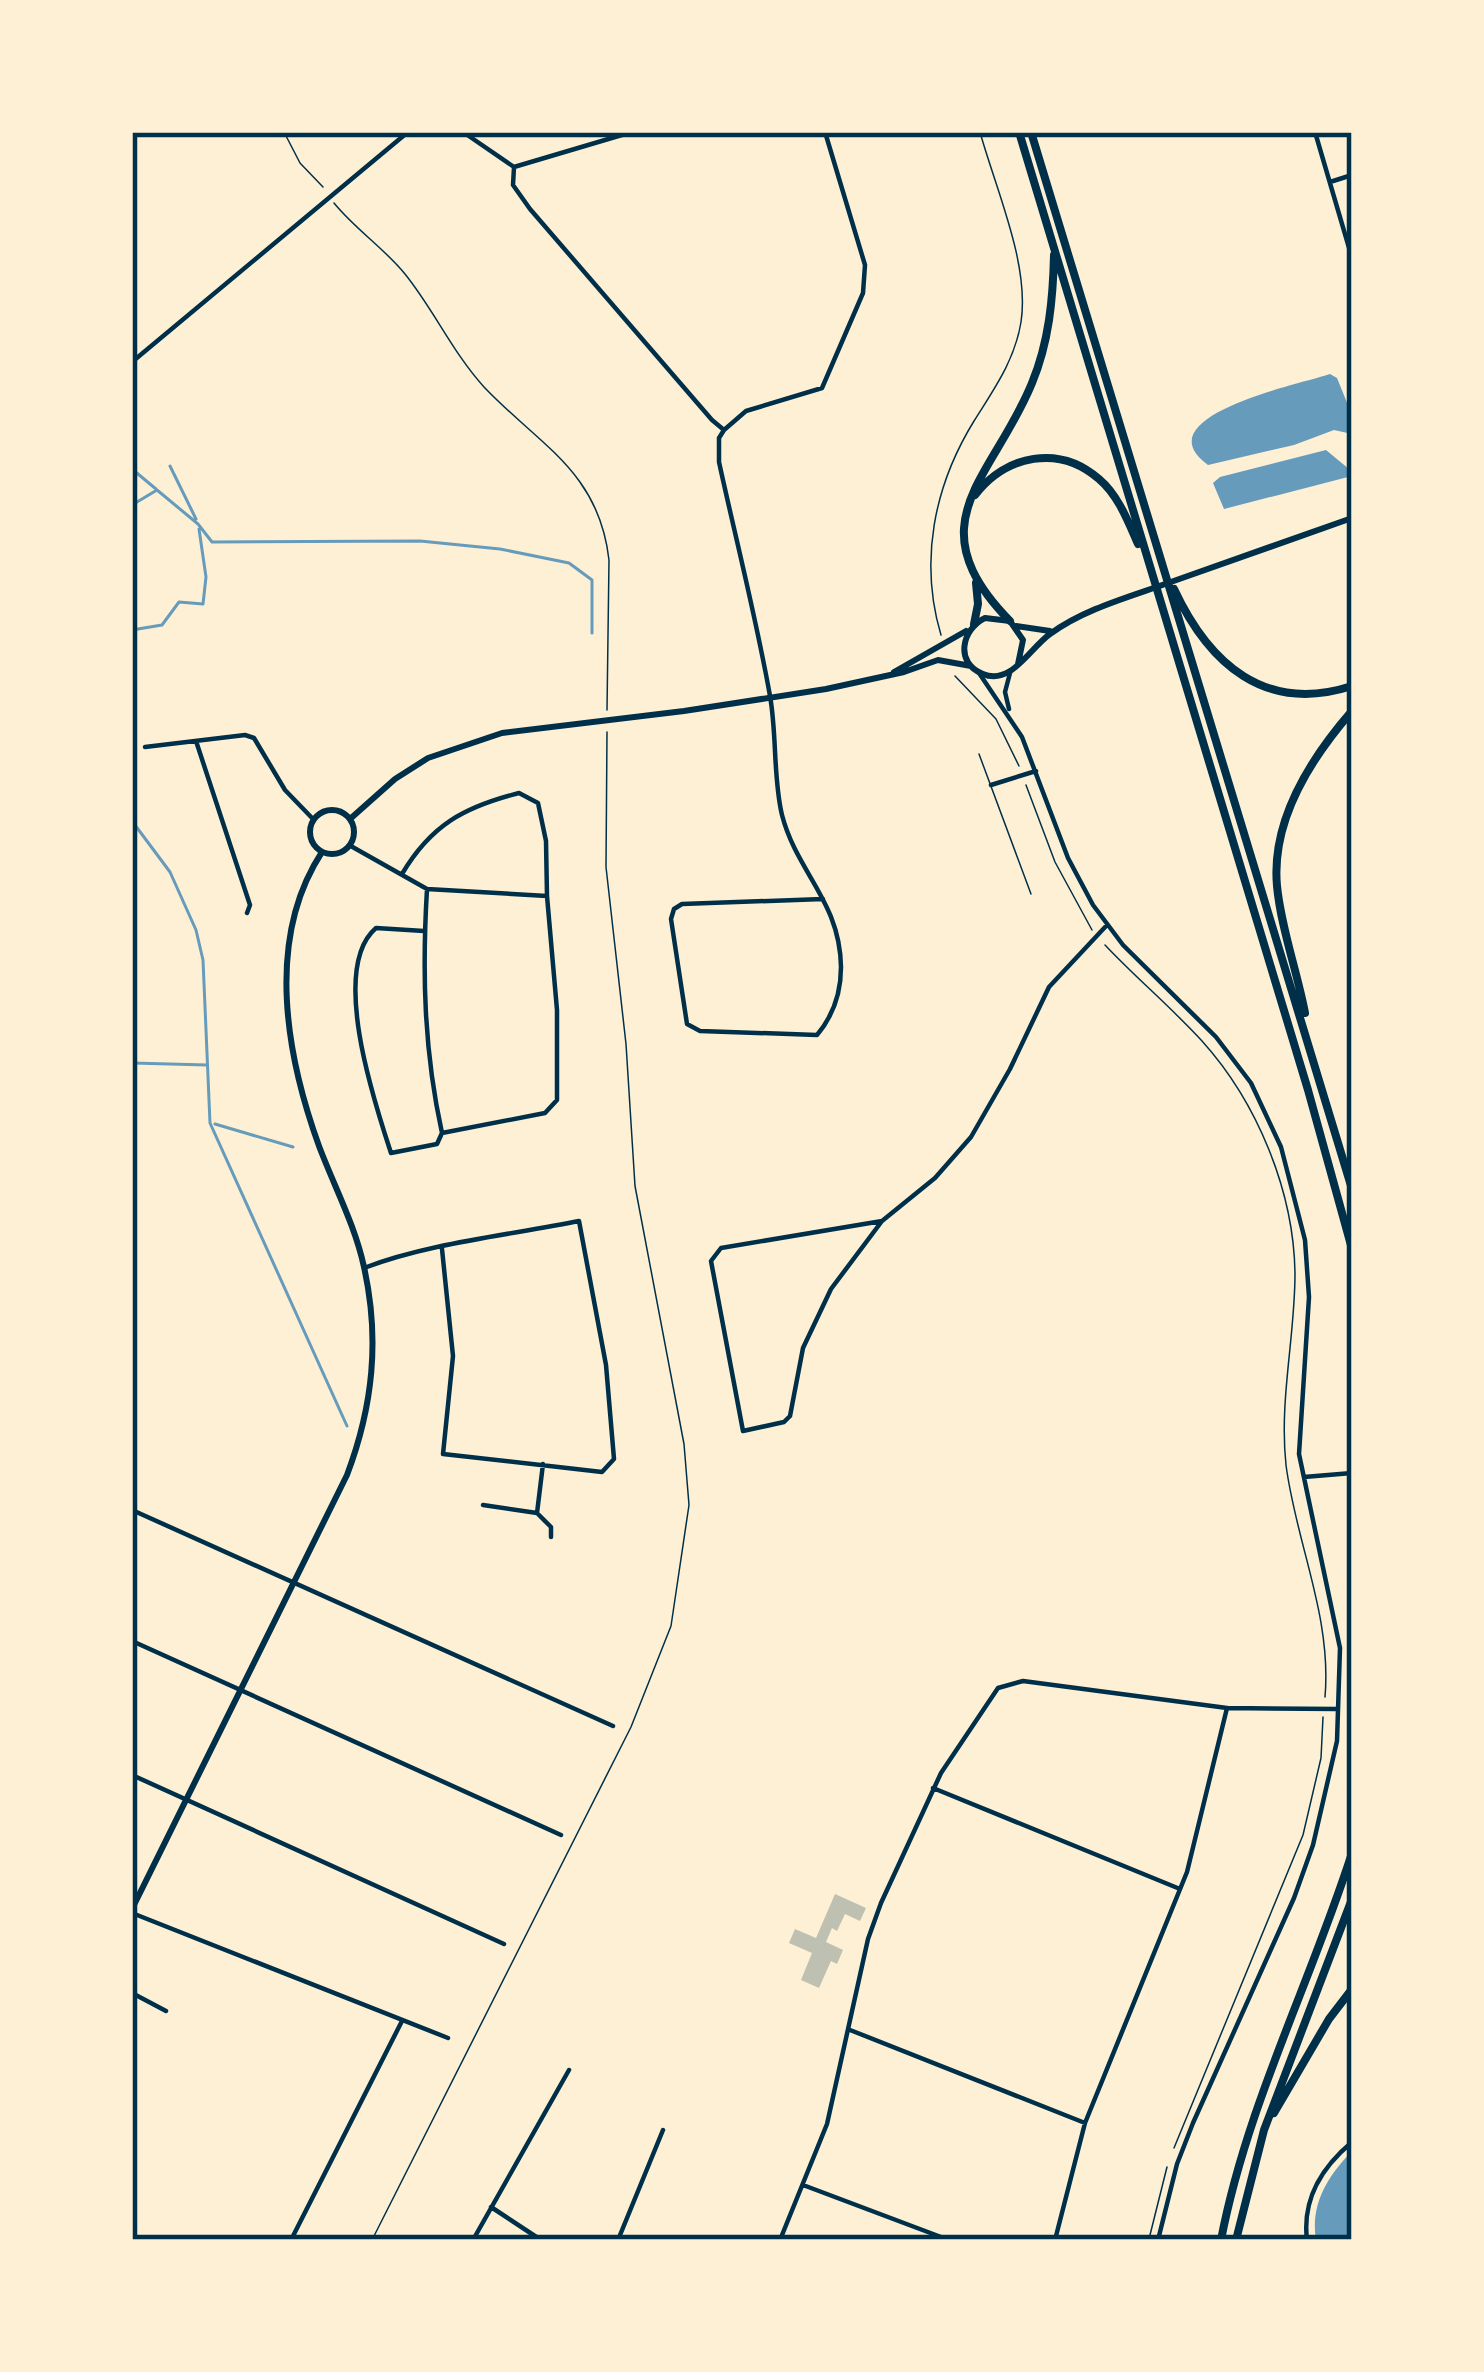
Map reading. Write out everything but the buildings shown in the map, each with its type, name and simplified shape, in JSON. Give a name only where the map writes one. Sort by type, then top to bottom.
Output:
[{"type":"main road","points":[[1019,132],[1352,1249]]},
{"type":"main road","points":[[1031,132],[1352,1190]]},
{"type":"main road","points":[[971,627],[978,604],[964,543],[970,501],[1040,362],[1054,248]]},
{"type":"main road","points":[[970,501],[995,472],[1009,465],[1040,457],[1070,461],[1112,493],[1151,576]]},
{"type":"main road","points":[[1164,568],[1196,632],[1231,669],[1262,686],[1293,693],[1352,686]]},
{"type":"main road","points":[[976,582],[1013,624]]},
{"type":"main road","points":[[1312,1050],[1279,896],[1277,860],[1281,835],[1301,784],[1352,711]]},
{"type":"main road","points":[[1221,2240],[1238,2163],[1262,2089],[1352,1853]]},
{"type":"main road","points":[[1236,2240],[1264,2130],[1352,1899]]},
{"type":"main road","points":[[1264,2130],[1321,2031],[1352,1989]]},
{"type":"street","points":[[132,362],[408,132]]},
{"type":"street","points":[[463,132],[514,167]]},
{"type":"street","points":[[514,167],[632,132]]},
{"type":"street","points":[[823,898],[682,904],[674,909],[671,919],[687,1024],[700,1031],[817,1035],[833,1008],[841,968],[836,924],[815,880],[798,858],[780,808],[770,697],[718,462],[719,438],[746,411],[822,388],[863,293],[865,265],[825,132]]},
{"type":"street","points":[[1315,132],[1352,257]]},
{"type":"street","points":[[514,167],[513,185],[530,209],[724,430]]},
{"type":"street","points":[[1330,182],[1352,175]]},
{"type":"street","points":[[350,819],[394,779],[459,745],[502,733],[684,712],[826,689],[948,659],[998,676],[1010,672],[1054,631],[1138,593],[1352,518]]},
{"type":"street","points":[[893,673],[992,617],[1054,631]]},
{"type":"street","points":[[1013,624],[1024,645],[1018,664]]},
{"type":"street","points":[[971,627],[964,648],[974,669],[1010,714]]},
{"type":"street","points":[[1010,672],[1005,692],[1010,714],[1068,858],[1107,925],[1216,1036],[1250,1083],[1281,1147],[1300,1212],[1309,1266],[1299,1433],[1301,1478],[1334,1615],[1341,1674],[1332,1772],[1313,1845],[1193,2123],[1154,2240]]},
{"type":"street","points":[[145,747],[245,735],[254,738],[285,790],[313,819]]},
{"type":"street","points":[[196,741],[250,905],[247,914]]},
{"type":"street","points":[[991,785],[1036,771]]},
{"type":"street","points":[[401,875],[432,831],[449,819],[519,793],[538,803],[544,819],[557,1010],[557,1100],[545,1114],[442,1133]]},
{"type":"street","points":[[335,810],[350,819],[354,832],[350,845],[340,853],[322,852],[310,838],[313,819],[323,812],[335,810]]},
{"type":"street","points":[[350,845],[427,889],[547,896]]},
{"type":"street","points":[[322,852],[295,920],[289,955],[288,1023],[300,1090],[364,1268],[374,1367],[369,1406],[347,1475],[132,1911],[448,2038]]},
{"type":"street","points":[[424,931],[376,928],[369,934],[358,968],[357,1012],[366,1071],[391,1153],[437,1144],[442,1133],[425,1034],[427,889]]},
{"type":"street","points":[[882,1221],[721,1248],[715,1253],[711,1261],[743,1431],[784,1422],[790,1416],[798,1364],[817,1315],[858,1250],[971,1137],[1049,987],[1107,925]]},
{"type":"street","points":[[364,1268],[442,1249],[579,1221],[606,1365],[614,1460],[602,1472],[443,1454],[453,1356],[442,1249]]},
{"type":"street","points":[[537,1513],[542,1464]]},
{"type":"street","points":[[1301,1478],[1352,1473]]},
{"type":"street","points":[[483,1505],[537,1513],[551,1527],[551,1537]]},
{"type":"street","points":[[132,1510],[613,1726]]},
{"type":"street","points":[[132,1641],[561,1835]]},
{"type":"street","points":[[780,2240],[827,2124],[868,1940],[889,1884],[933,1788],[1002,1684],[1036,1682],[1227,1708],[1340,1709]]},
{"type":"street","points":[[1055,2240],[1085,2123],[1199,1831],[1227,1708]]},
{"type":"street","points":[[132,1775],[504,1944]]},
{"type":"street","points":[[933,1788],[1180,1889]]},
{"type":"street","points":[[132,1994],[166,2012]]},
{"type":"street","points":[[292,2240],[402,2021]]},
{"type":"street","points":[[850,2030],[1085,2123]]},
{"type":"street","points":[[473,2240],[569,2071]]},
{"type":"street","points":[[618,2240],[663,2130]]},
{"type":"street","points":[[1307,2240],[1305,2221],[1316,2182],[1352,2142]]},
{"type":"street","points":[[803,2185],[949,2240]]},
{"type":"street","points":[[491,2206],[541,2240]]},
{"type":"lane","points":[[979,754],[1031,894]]},
{"type":"path","points":[[284,132],[300,163],[368,241],[405,274],[486,389],[562,457],[592,498],[609,560],[607,710]]},
{"type":"path","points":[[944,644],[931,572],[936,507],[961,445],[1003,378],[1022,317],[1018,267],[980,132]]},
{"type":"path","points":[[948,659],[959,682],[996,719],[1054,862],[1096,935],[1226,1070],[1258,1125],[1289,1227],[1295,1270],[1284,1420],[1289,1478],[1324,1630],[1323,1744],[1303,1835],[1163,2177],[1154,2240]]},
{"type":"path","points":[[372,2240],[631,1726],[661,1656],[678,1591],[689,1498],[684,1444],[635,1186],[626,1044],[606,867],[607,728]]},
{"type":"path","points":[[1289,1478],[1301,1478]]},
{"type":"water","points":[[1330,374],[1337,378],[1352,415],[1352,434],[1334,430],[1294,445],[1208,465],[1193,447],[1195,431],[1234,404]]},
{"type":"water","points":[[1326,450],[1349,469],[1348,477],[1224,509],[1213,483],[1220,477]]},
{"type":"water","points":[[1352,2151],[1352,2240],[1316,2240],[1316,2214],[1323,2191]]},
{"type":"waterway","points":[[170,466],[196,519]]},
{"type":"waterway","points":[[132,469],[156,489]]},
{"type":"waterway","points":[[132,505],[157,490],[212,542],[420,541],[500,549],[569,563],[592,580],[592,633]]},
{"type":"waterway","points":[[132,630],[162,625],[179,602],[203,604],[206,577],[199,529]]},
{"type":"waterway","points":[[132,821],[170,872],[196,930],[203,960],[210,1123],[347,1426]]},
{"type":"waterway","points":[[132,1063],[207,1065]]},
{"type":"waterway","points":[[215,1124],[293,1147]]}]
